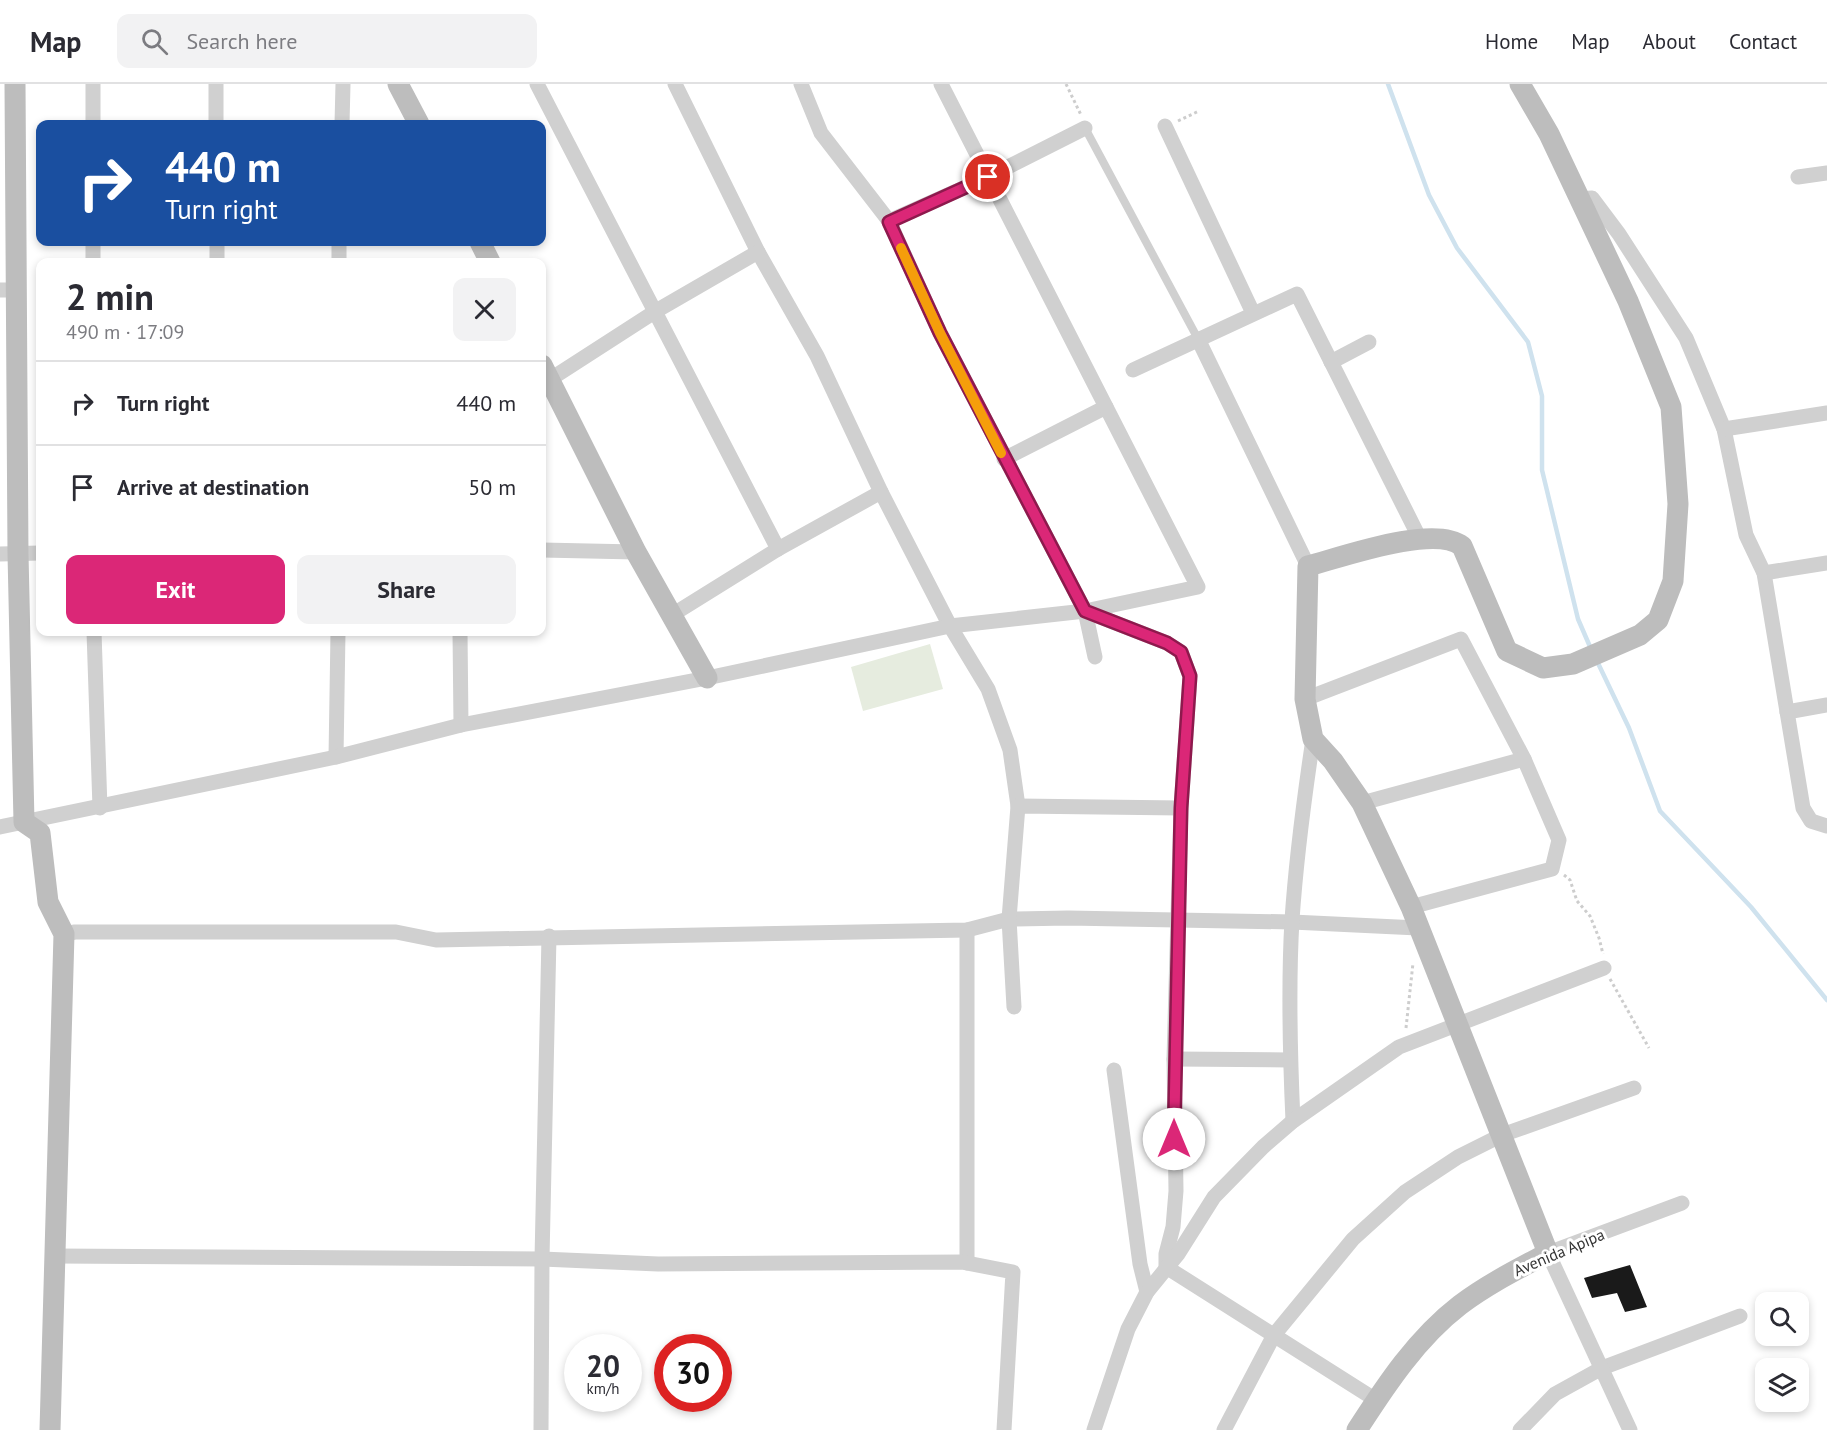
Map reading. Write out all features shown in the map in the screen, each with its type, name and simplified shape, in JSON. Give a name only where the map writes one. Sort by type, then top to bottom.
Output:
[{"type":"street","points":[[15,84],[8,290],[9,554],[24,822]]},
{"type":"street","points":[[93,84],[93,120]]},
{"type":"street","points":[[216,84],[216,120]]},
{"type":"street","points":[[342,120],[343,84]]},
{"type":"street","points":[[398,84],[417,120]]},
{"type":"street","points":[[537,84],[778,549]]},
{"type":"street","points":[[675,84],[758,252],[817,356],[881,492],[950,626],[988,689],[1010,750],[1018,806],[1010,919],[1014,1007]]},
{"type":"street","points":[[801,84],[821,133],[889,222],[940,333],[1085,611],[1095,657]]},
{"type":"street","points":[[0,827],[336,757],[461,725],[707,678],[950,626],[1085,611],[1198,587],[941,84]]},
{"type":"street","points":[[1308,566],[1419,537],[1454,539],[1462,546],[1507,651],[1543,668],[1573,664],[1640,635],[1658,620],[1673,581],[1678,504],[1671,407],[1628,302],[1580,199],[1549,134],[1520,84]]},
{"type":"street","points":[[1165,126],[1253,313]]},
{"type":"street","points":[[889,222],[988,177],[1085,128]]},
{"type":"street","points":[[1798,177],[1827,173]]},
{"type":"street","points":[[1580,199],[1592,198],[1619,234],[1686,338],[1724,429],[1746,535],[1764,573],[1803,808],[1811,821],[1827,826]]},
{"type":"street","points":[[546,371],[758,252]]},
{"type":"street","points":[[1132,370],[1297,294],[1419,537]]},
{"type":"street","points":[[1198,339],[1308,566],[1305,699],[1313,739],[1300,831],[1292,922],[1290,1060],[1293,1121]]},
{"type":"street","points":[[1331,362],[1369,342]]},
{"type":"street","points":[[546,374],[636,552],[707,678]]},
{"type":"street","points":[[1004,459],[1106,407]]},
{"type":"street","points":[[1724,429],[1827,413]]},
{"type":"street","points":[[672,615],[778,549],[881,492]]},
{"type":"street","points":[[546,550],[636,552]]},
{"type":"street","points":[[9,554],[36,553]]},
{"type":"street","points":[[1764,573],[1827,563]]},
{"type":"street","points":[[1085,611],[1167,643],[1181,652],[1190,676],[1181,808],[1174,1059],[1176,1191],[1166,1267]]},
{"type":"street","points":[[94,636],[100,808]]},
{"type":"street","points":[[336,757],[338,636]]},
{"type":"street","points":[[460,636],[461,725]]},
{"type":"street","points":[[1305,699],[1461,639],[1524,759],[1559,840],[1552,869],[1411,907]]},
{"type":"street","points":[[1787,712],[1827,705]]},
{"type":"street","points":[[1313,739],[1333,761],[1362,803],[1411,907],[1548,1253],[1630,1430]]},
{"type":"street","points":[[1362,803],[1524,759]]},
{"type":"street","points":[[1018,806],[1181,808]]},
{"type":"street","points":[[24,822],[40,833],[48,902],[64,934],[51,1430]]},
{"type":"street","points":[[64,934],[75,932],[396,933],[436,940],[549,936],[967,930],[1010,919],[1179,919],[1418,928]]},
{"type":"street","points":[[967,930],[967,1263]]},
{"type":"street","points":[[541,1430],[549,936]]},
{"type":"street","points":[[1094,1430],[1128,1329],[1147,1292],[1178,1254],[1214,1197],[1263,1147],[1293,1121],[1404,1045],[1604,968]]},
{"type":"street","points":[[1174,1059],[1290,1060]]},
{"type":"street","points":[[1114,1070],[1140,1264],[1147,1292]]},
{"type":"street","points":[[1224,1430],[1274,1335],[1353,1239],[1405,1192],[1458,1157],[1502,1135],[1634,1088]]},
{"type":"street","name":"Avenida Apipa","points":[[1357,1430],[1414,1349],[1459,1306],[1500,1278],[1548,1253],[1682,1203]]},
{"type":"street","points":[[55,1256],[542,1259],[658,1264],[967,1263],[1013,1272],[1004,1430]]},
{"type":"street","points":[[1166,1267],[1376,1400]]},
{"type":"street","points":[[1520,1430],[1556,1394],[1602,1368],[1740,1316]]},
{"type":"lane","points":[[1085,128],[1198,339]]},
{"type":"path","points":[[1066,84],[1079,108],[1085,128]]},
{"type":"path","points":[[1165,126],[1199,111]]},
{"type":"path","points":[[1404,1045],[1418,928]]},
{"type":"shaded area","points":[[930,644],[943,689],[863,711],[851,667]]},
{"type":"building","points":[[1630,1265],[1647,1307],[1625,1312],[1617,1293],[1592,1298],[1584,1278]]},
{"type":"waterway","points":[[1388,84],[1429,195],[1457,248],[1528,342],[1542,396],[1542,470],[1578,619],[1591,649]]},
{"type":"waterway","points":[[1596,659],[1629,728],[1660,811],[1751,907],[1827,1000]]},
{"type":"slow traffic","points":[[901,248],[940,333],[1001,453]]},
{"type":"route","points":[[988,177],[889,222],[940,333],[1085,611],[1167,643],[1181,652],[1190,676],[1181,808],[1174,1139]]}]
